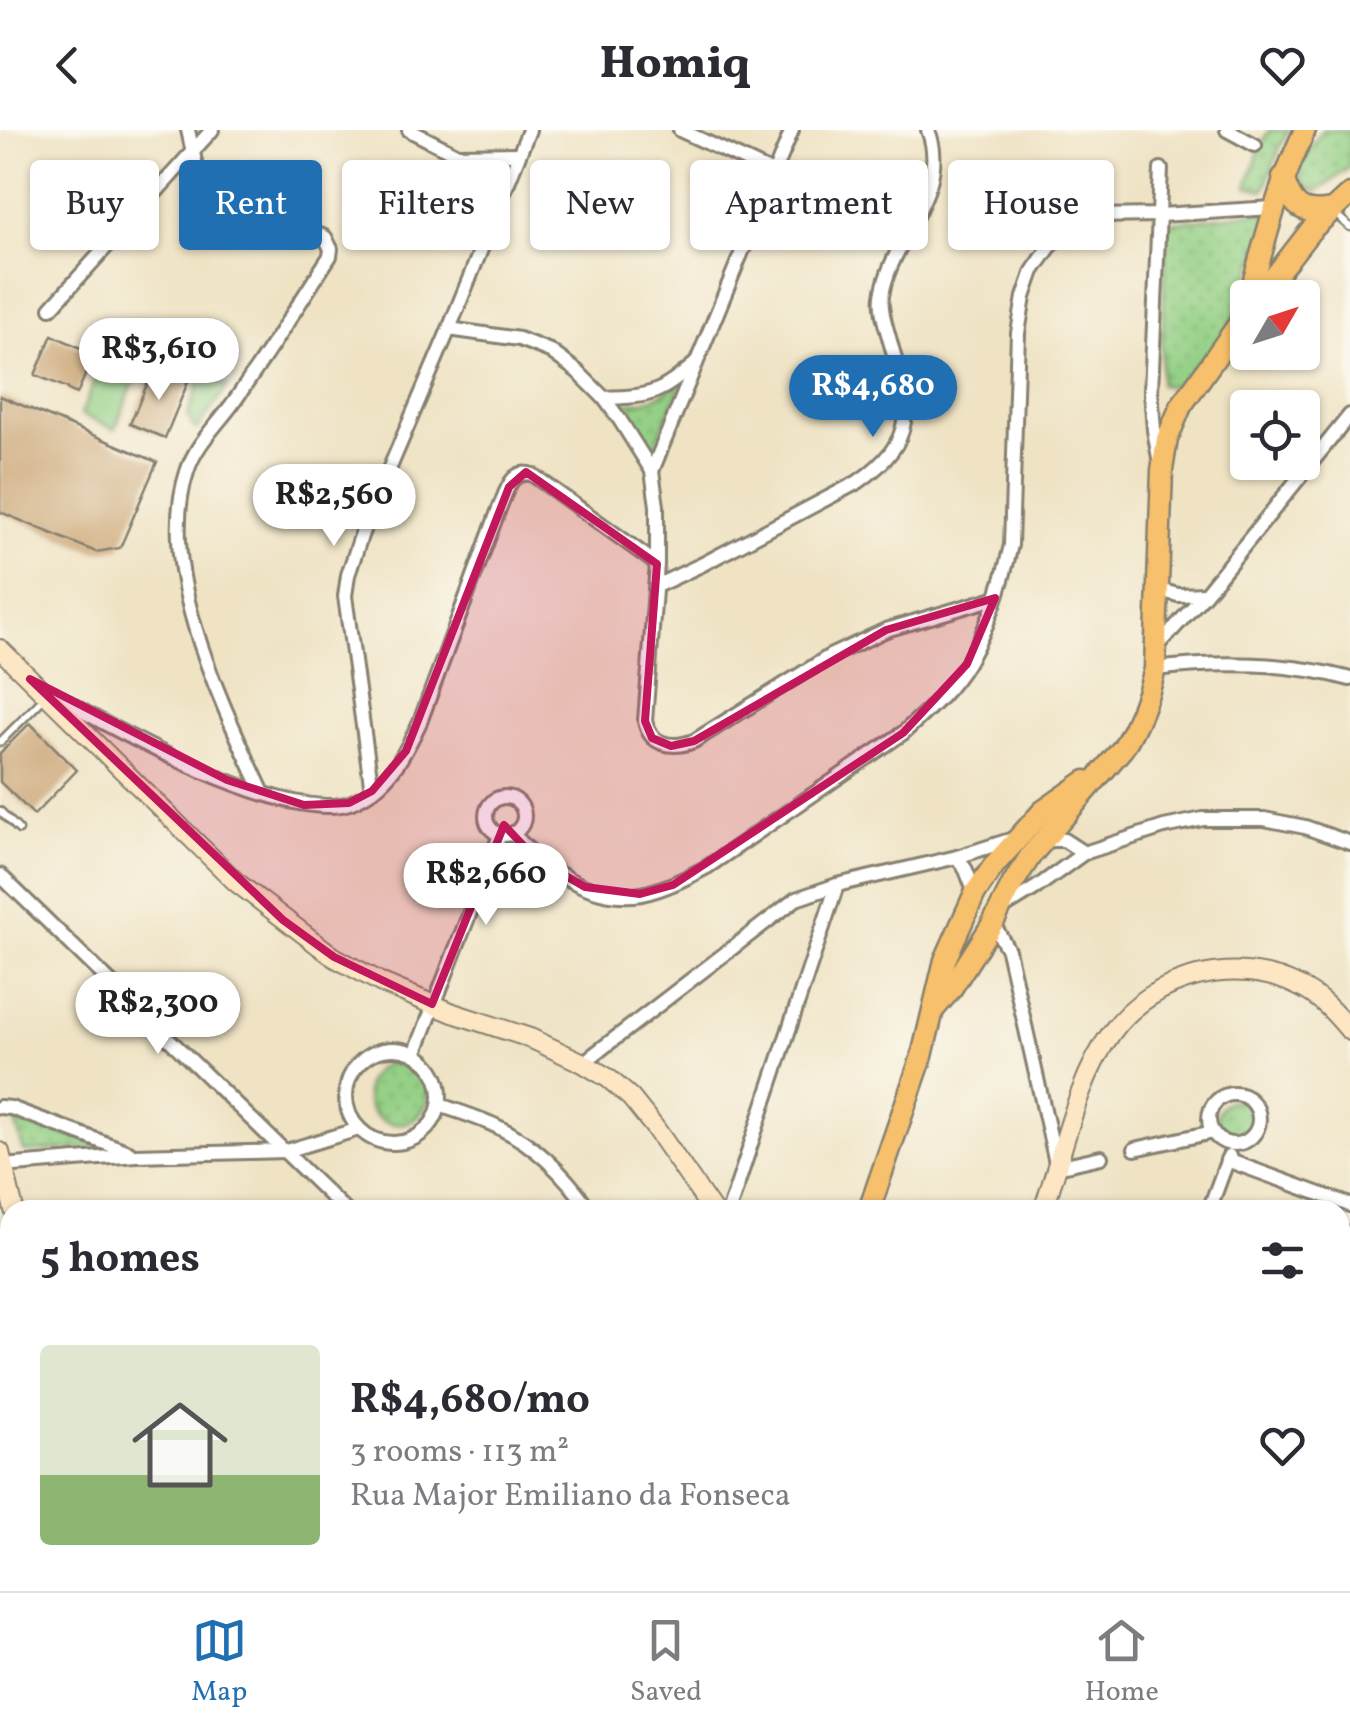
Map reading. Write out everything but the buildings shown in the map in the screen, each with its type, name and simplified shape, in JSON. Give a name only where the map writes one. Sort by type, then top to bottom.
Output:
[{"type":"main road","points":[[1254,280],[1273,208],[1305,130]]},
{"type":"main road","points":[[1284,178],[1297,206],[1308,211],[1331,210]]},
{"type":"main road","points":[[1272,280],[1300,243],[1350,194]]},
{"type":"main road","points":[[935,1008],[997,916],[1021,868],[1137,727],[1156,658],[1166,439],[1181,406],[1230,332]]},
{"type":"main road","points":[[0,649],[236,882],[283,920],[334,957],[382,984],[530,1038],[608,1078],[631,1098],[655,1128],[705,1200]]},
{"type":"main road","points":[[872,1200],[922,1056],[945,960],[974,893],[1043,811],[1101,772]]},
{"type":"main road","points":[[1019,837],[1044,840]]},
{"type":"main road","points":[[974,893],[980,911],[997,916]]},
{"type":"main road","points":[[1046,1200],[1073,1113],[1097,1056],[1114,1029],[1139,1004],[1170,985],[1202,974],[1234,970],[1272,975],[1301,986],[1330,1006],[1350,1031]]},
{"type":"main road","points":[[2,1159],[12,1200]]},
{"type":"street","points":[[188,130],[202,185],[214,204],[252,224],[326,237],[331,249],[232,403],[194,453],[182,498],[179,535],[187,603],[208,666],[262,792]]},
{"type":"street","points":[[51,308],[212,130]]},
{"type":"street","points":[[409,130],[462,160]]},
{"type":"street","points":[[510,175],[529,130]]},
{"type":"street","points":[[680,130],[745,160]]},
{"type":"street","points":[[780,160],[792,130]]},
{"type":"street","points":[[656,586],[858,482],[876,469],[899,439],[906,418],[905,395],[882,299],[886,279],[922,204],[933,168],[934,147],[928,130]]},
{"type":"street","points":[[1228,130],[1255,144]]},
{"type":"street","points":[[458,155],[518,154]]},
{"type":"street","points":[[1161,170],[1152,391],[1162,470]]},
{"type":"street","points":[[415,1054],[432,1004],[506,835],[555,872],[585,887],[610,894],[640,894],[673,885],[707,867],[903,733],[931,707],[966,664],[983,632],[1011,545],[1018,332],[1024,296],[1034,271],[1068,228],[1092,216],[1273,208]]},
{"type":"street","points":[[372,791],[346,596],[348,576],[362,533],[480,250]]},
{"type":"street","points":[[652,472],[744,250]]},
{"type":"street","points":[[449,328],[519,338],[550,351],[577,370],[604,398],[652,472],[657,506],[657,564],[644,722],[652,738],[682,746],[830,656],[886,630],[995,598]]},
{"type":"street","points":[[604,398],[656,393],[699,361]]},
{"type":"street","points":[[1350,414],[1156,658],[1183,665],[1287,668],[1350,680]]},
{"type":"street","points":[[30,679],[89,716],[164,755],[262,792],[304,805],[331,807],[372,791],[396,768],[420,722],[468,591],[514,478],[520,473],[533,476],[657,564]]},
{"type":"street","points":[[1158,590],[1178,595],[1205,594]]},
{"type":"street","points":[[1101,1156],[1057,1168],[997,916],[1084,853],[1131,836],[1203,820],[1264,819],[1305,827],[1350,843]]},
{"type":"street","points":[[582,1062],[796,899],[1019,837]]},
{"type":"street","points":[[1044,840],[1064,840],[1084,853]]},
{"type":"street","points":[[957,857],[974,893]]},
{"type":"street","points":[[0,875],[334,1200]]},
{"type":"street","points":[[732,1200],[837,885]]},
{"type":"street","points":[[399,1049],[415,1054],[436,1075],[440,1105],[428,1129],[406,1142],[380,1142],[359,1129],[350,1115],[348,1082],[355,1067],[367,1056],[399,1049]]},
{"type":"street","points":[[1234,1094],[1250,1100],[1259,1115],[1256,1132],[1250,1139],[1234,1144],[1214,1132],[1210,1116],[1218,1100],[1234,1094]]},
{"type":"street","points":[[440,1105],[500,1128],[542,1154],[583,1200]]},
{"type":"street","points":[[0,1108],[11,1108],[136,1155]]},
{"type":"street","points":[[2,1159],[286,1151],[359,1129]]},
{"type":"street","points":[[1135,1148],[1214,1132]]},
{"type":"street","points":[[1213,1200],[1234,1144]]},
{"type":"street","points":[[1228,1160],[1334,1200]]},
{"type":"lane","points":[[1331,210],[1350,227]]},
{"type":"lane","points":[[0,742],[46,696]]},
{"type":"lane","points":[[0,811],[19,830]]},
{"type":"highlighted area","points":[[526,472],[657,564],[645,721],[652,738],[671,746],[694,741],[886,630],[995,598],[967,664],[903,733],[673,885],[640,894],[585,887],[535,858],[504,825],[432,1004],[334,957],[283,920],[30,679],[227,780],[304,805],[349,803],[372,791],[406,751],[509,487]]},
{"type":"green space","points":[[1269,130],[1290,130],[1264,190],[1247,187],[1260,148]]},
{"type":"green space","points":[[1322,130],[1350,130],[1350,167],[1317,192],[1299,179],[1300,165]]},
{"type":"green space","points":[[1270,211],[1249,280],[1230,280],[1230,324],[1209,356],[1174,387],[1160,385],[1167,223]]},
{"type":"green space","points":[[105,355],[139,369],[115,429],[81,415]]},
{"type":"green space","points":[[203,375],[228,386],[197,429],[187,417]]},
{"type":"green space","points":[[684,378],[650,457],[618,404],[653,398]]},
{"type":"green space","points":[[397,1062],[419,1071],[428,1093],[419,1115],[397,1124],[375,1115],[366,1093],[375,1071]]},
{"type":"green space","points":[[1235,1100],[1248,1105],[1253,1118],[1248,1131],[1235,1136],[1222,1131],[1217,1118],[1222,1105]]},
{"type":"green space","points":[[15,1121],[113,1147],[24,1152]]}]
